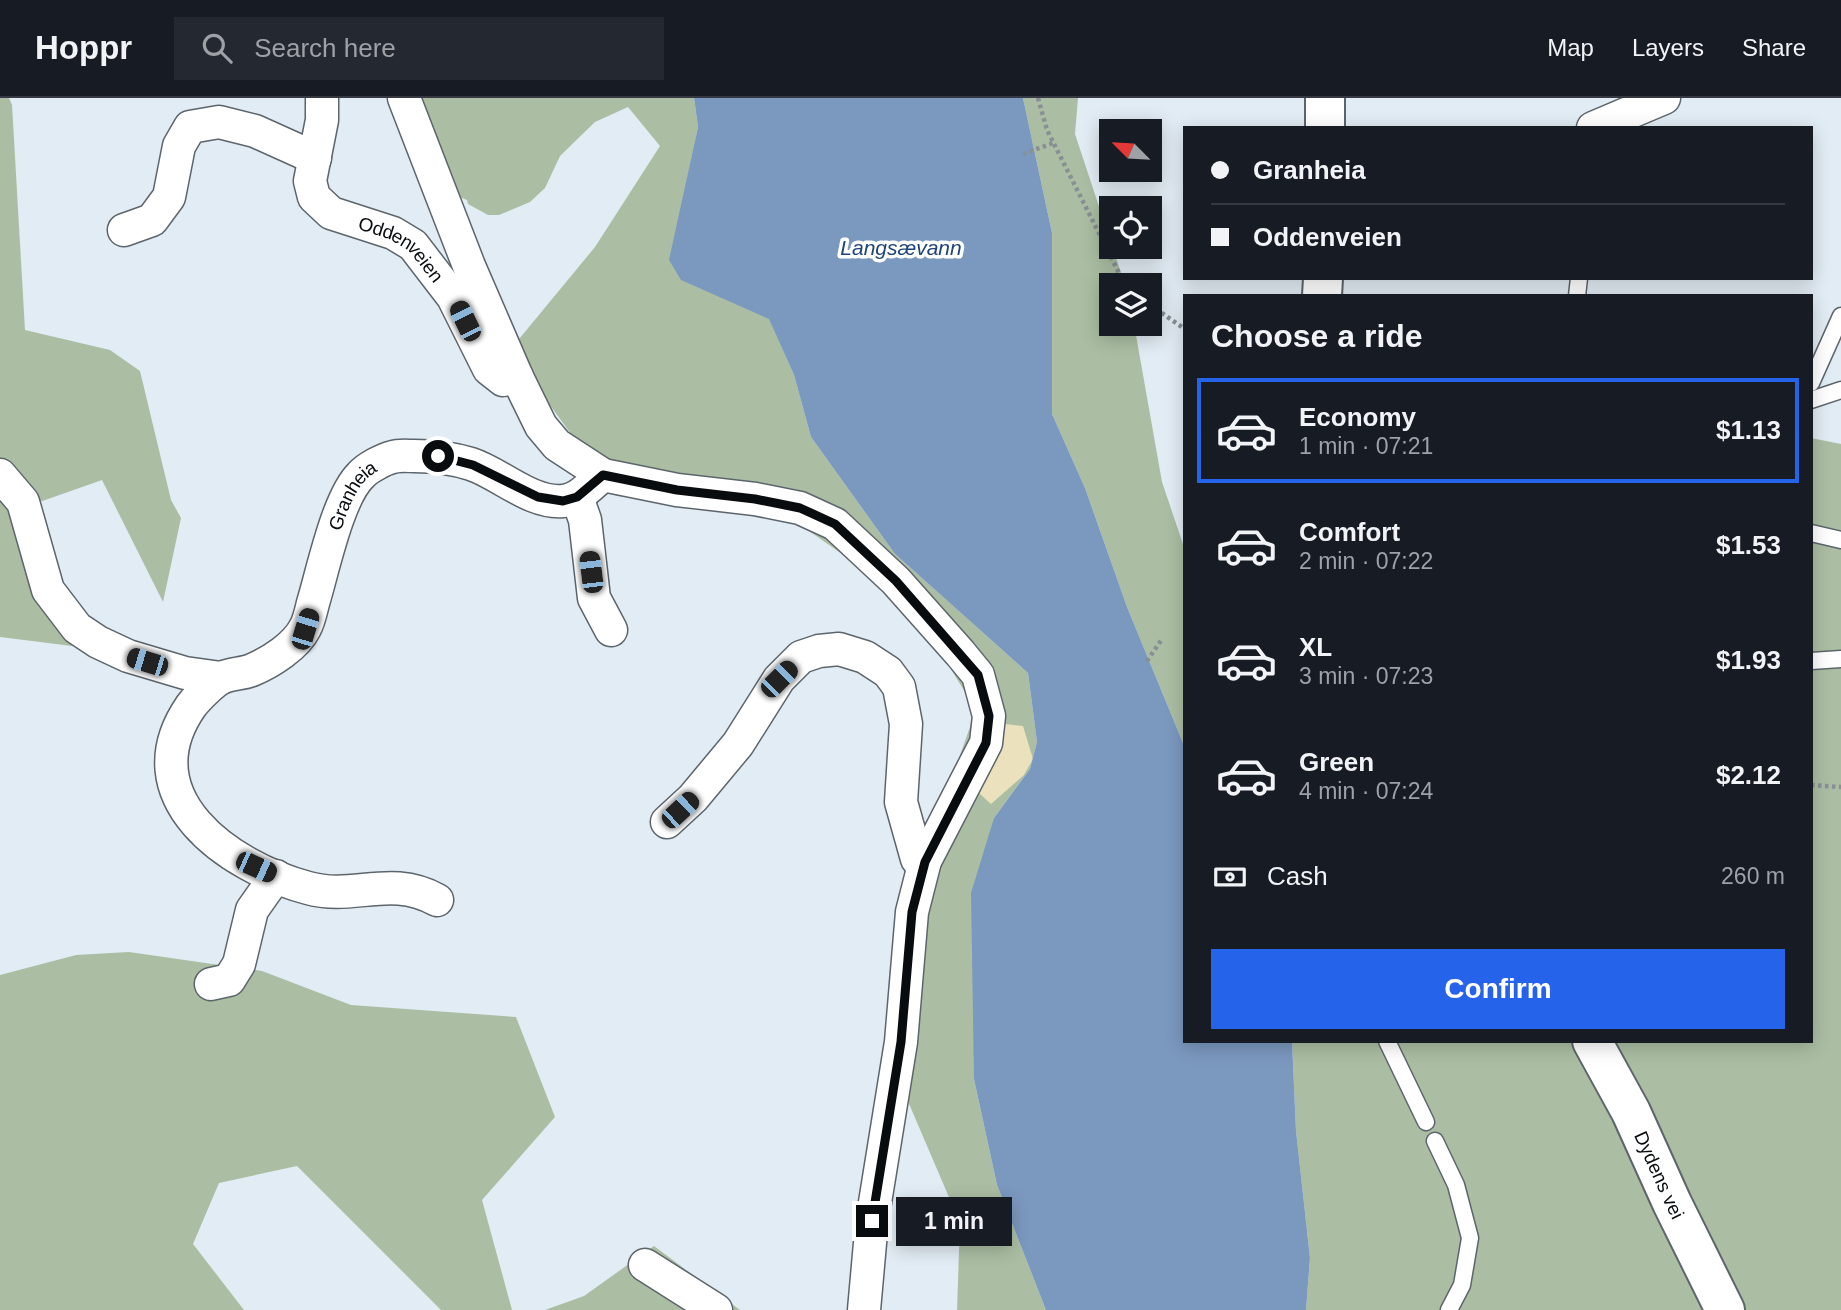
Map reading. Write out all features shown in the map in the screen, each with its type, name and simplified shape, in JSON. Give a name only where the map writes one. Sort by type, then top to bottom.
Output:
[{"type":"street","name":"Oddenveien","points":[[322,98],[322,120],[310,181],[314,197],[331,213],[393,233],[413,245],[453,296],[489,369],[503,380],[517,377]]},
{"type":"street","name":"Oddenveien","points":[[404,98],[469,266],[517,377],[541,426],[556,445],[603,475],[677,490],[755,499],[800,508],[835,524],[896,581],[978,675],[989,716],[986,743],[925,862],[912,912],[901,1042],[872,1221],[863,1310]]},
{"type":"street","points":[[1325,98],[1325,126]]},
{"type":"street","points":[[1597,126],[1664,98]]},
{"type":"street","points":[[124,230],[152,220],[169,197],[179,146],[190,127],[219,122],[256,131],[315,158]]},
{"type":"street","name":"Granheia","points":[[0,475],[23,502],[48,590],[77,628],[98,642],[128,656],[185,673],[221,678],[252,671],[285,651],[305,629],[343,503],[361,474],[393,457],[438,456],[473,465],[538,497],[563,501],[577,497]]},
{"type":"street","points":[[603,475],[577,497],[584,520],[594,598],[611,630]]},
{"type":"street","points":[[667,822],[692,798],[738,744],[779,679],[801,657],[819,651],[839,649],[865,657],[888,672],[899,687],[906,724],[901,802],[917,859],[925,862]]},
{"type":"street","name":"Granheia","points":[[221,678],[191,705],[172,749],[172,772],[179,801],[202,832],[236,859],[308,888],[327,892],[403,887],[421,891],[437,901]]},
{"type":"street","points":[[211,984],[229,980],[239,964],[253,910],[276,876]]},
{"type":"street","name":"Dydens vei","points":[[1593,1043],[1631,1111],[1672,1203],[1725,1310]]},
{"type":"street","points":[[645,1265],[716,1310]]},
{"type":"lane","points":[[1813,379],[1841,316]]},
{"type":"lane","points":[[1813,399],[1841,390]]},
{"type":"lane","points":[[1813,533],[1841,540]]},
{"type":"lane","points":[[1813,661],[1841,659]]},
{"type":"lane","points":[[1388,1043],[1426,1122]]},
{"type":"lane","points":[[1435,1141],[1456,1185],[1470,1238],[1462,1285],[1449,1310]]},
{"type":"path","points":[[1038,98],[1046,130],[1119,273]]},
{"type":"path","points":[[1023,154],[1053,143]]},
{"type":"path","points":[[1162,313],[1183,328]]},
{"type":"path","points":[[1147,661],[1162,639]]},
{"type":"path","points":[[1813,785],[1841,787]]},
{"type":"green space","points":[[0,98],[9,98],[12,105],[25,330],[110,350],[140,371],[171,500],[181,518],[163,602],[102,480],[31,505],[41,556],[102,632],[80,647],[0,637]]},
{"type":"green space","points":[[420,98],[694,98],[698,127],[673,246],[761,287],[773,327],[794,375],[811,437],[895,554],[1028,673],[1037,742],[1030,769],[994,818],[974,1079],[997,1185],[1046,1310],[957,1310],[960,1223],[889,1057],[915,883],[976,710],[909,601],[772,505],[616,496],[510,350],[595,247],[660,146],[628,107],[595,122],[560,156],[545,188],[530,202],[499,215],[488,215],[468,204],[467,200],[445,191]]},
{"type":"green space","points":[[1023,98],[1078,98],[1075,134],[1099,206],[1099,259],[1116,259],[1121,273],[1099,273],[1099,336],[1136,336],[1162,482],[1183,544],[1183,743],[1127,607],[1085,488],[1052,414],[1052,233]]},
{"type":"green space","points":[[1813,438],[1841,444],[1841,1310],[1306,1310],[1310,1258],[1296,1131],[1292,1043],[1813,1043]]},
{"type":"green space","points":[[129,952],[262,971],[351,1005],[516,1017],[555,1117],[482,1200],[512,1310],[441,1310],[297,1166],[219,1183],[193,1244],[244,1310],[0,1310],[0,975],[76,955]]},
{"type":"green space","points":[[654,1246],[740,1310],[545,1310],[584,1296]]},
{"type":"sand","points":[[997,723],[1023,726],[1033,759],[1024,775],[991,804],[973,783]]},
{"type":"water","name":"Langsævann","points":[[694,98],[1023,98],[1052,233],[1052,414],[1085,488],[1127,607],[1183,743],[1183,1043],[1292,1043],[1296,1131],[1310,1258],[1306,1310],[1046,1310],[997,1185],[974,1079],[971,893],[994,818],[1030,769],[1037,742],[1028,673],[895,554],[811,437],[794,375],[769,319],[681,280],[669,260],[698,127]]},
{"type":"route","points":[[438,456],[473,465],[538,497],[563,501],[577,497],[603,475],[677,490],[755,499],[800,508],[835,524],[896,581],[978,675],[989,716],[986,743],[925,862],[912,912],[901,1042],[872,1221]]}]
